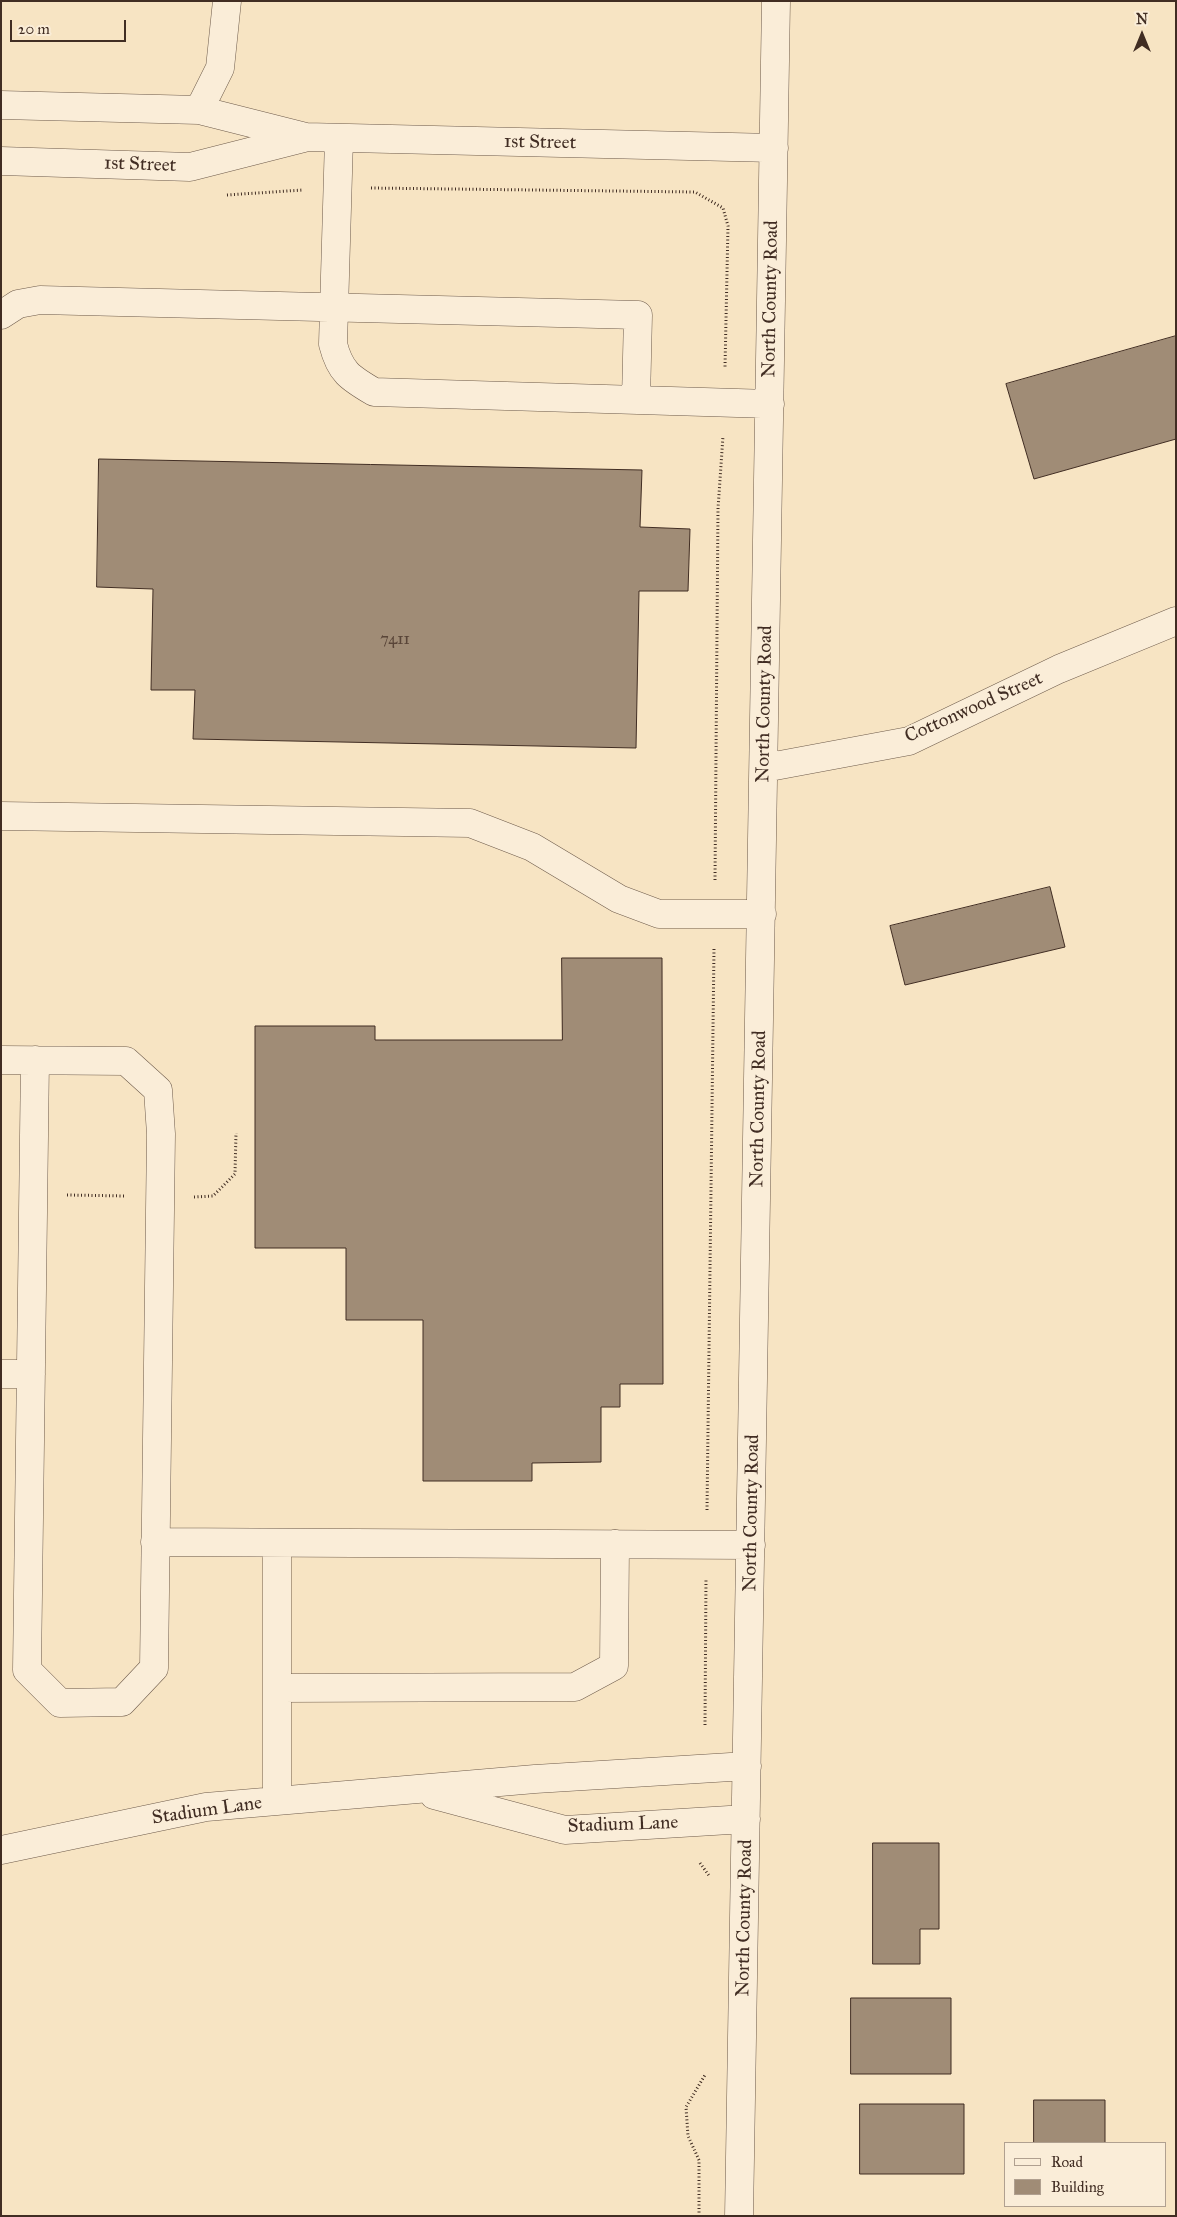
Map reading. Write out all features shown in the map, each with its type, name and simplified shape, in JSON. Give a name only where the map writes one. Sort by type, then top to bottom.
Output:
[{"type":"street","points":[[200,110],[220,68],[226,1]]},
{"type":"street","name":"North County Road","points":[[740,2216],[776,1]]},
{"type":"street","name":"1st Street","points":[[1,105],[200,110],[306,138],[774,148]]},
{"type":"street","name":"1st Street","points":[[1,162],[190,166],[306,138]]},
{"type":"street","points":[[339,139],[333,344],[338,362],[350,377],[374,392],[770,404]]},
{"type":"street","points":[[1,315],[18,304],[40,300],[638,315],[636,400]]},
{"type":"street","name":"Cottonwood Street","points":[[764,768],[908,741],[1059,670],[1176,621]]},
{"type":"street","points":[[1,816],[470,823],[532,847],[619,899],[659,914],[714,912],[762,914]]},
{"type":"street","points":[[1,1060],[35,1060],[126,1061],[158,1090],[161,1134],[154,1668],[122,1702],[60,1702],[27,1670],[35,1060]]},
{"type":"street","points":[[1,1374],[31,1374]]},
{"type":"street","points":[[155,1542],[751,1545]]},
{"type":"street","points":[[277,1543],[277,1801]]},
{"type":"street","points":[[277,1688],[575,1687],[614,1666],[615,1544]]},
{"type":"street","name":"Stadium Lane","points":[[1,1850],[206,1807],[535,1779],[747,1766]]},
{"type":"street","name":"Stadium Lane","points":[[415,1790],[565,1830],[746,1819]]},
{"type":"path","points":[[219,196],[338,188],[695,192],[723,208],[728,226],[723,455],[718,509],[705,1725]]},
{"type":"path","points":[[700,1864],[710,1876],[710,1886]]},
{"type":"path","points":[[699,2216],[699,2160],[688,2136],[686,2106],[705,2078],[705,2068]]},
{"type":"building","points":[[1176,336],[1176,439],[1034,479],[1006,384]]},
{"type":"building","points":[[99,459],[642,470],[640,527],[690,529],[688,591],[639,591],[636,748],[193,739],[195,690],[151,690],[153,589],[97,587]]},
{"type":"building","points":[[1050,887],[1065,947],[905,985],[890,926]]},
{"type":"building","points":[[562,958],[662,958],[663,1384],[620,1384],[620,1407],[601,1407],[601,1462],[532,1463],[532,1481],[423,1481],[423,1320],[346,1320],[346,1248],[255,1248],[255,1026],[375,1026],[375,1040],[562,1040]]},
{"type":"building","points":[[873,1843],[939,1843],[939,1929],[920,1929],[920,1964],[873,1964]]},
{"type":"building","points":[[851,1998],[951,1998],[951,2074],[851,2074]]},
{"type":"building","points":[[1034,2100],[1105,2100],[1105,2142],[1034,2142]]},
{"type":"building","points":[[860,2104],[964,2104],[964,2174],[860,2174]]}]
